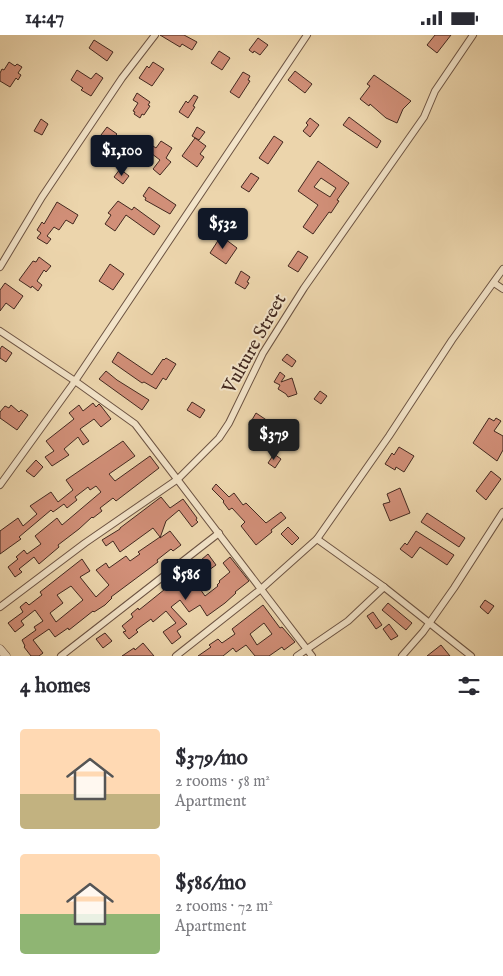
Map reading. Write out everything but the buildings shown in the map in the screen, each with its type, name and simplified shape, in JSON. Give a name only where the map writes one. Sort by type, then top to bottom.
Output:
[{"type":"street","points":[[0,267],[42,197],[122,78],[154,35]]},
{"type":"street","points":[[0,485],[75,381],[307,35]]},
{"type":"street","name":"Vulture Street","points":[[0,607],[77,549],[178,479],[206,453],[224,431],[263,353],[304,289],[424,117],[435,91],[473,35]]},
{"type":"street","points":[[176,656],[261,589],[317,539],[389,436],[452,340],[503,269]]},
{"type":"street","points":[[494,283],[503,289]]},
{"type":"street","points":[[0,331],[135,424],[312,656]]},
{"type":"street","points":[[402,656],[423,632],[454,588],[503,512]]},
{"type":"street","points":[[61,656],[219,533]]},
{"type":"street","points":[[317,539],[384,587],[471,656]]},
{"type":"street","points":[[297,656],[348,621],[384,587]]},
{"type":"street","points":[[0,649],[6,656]]}]
